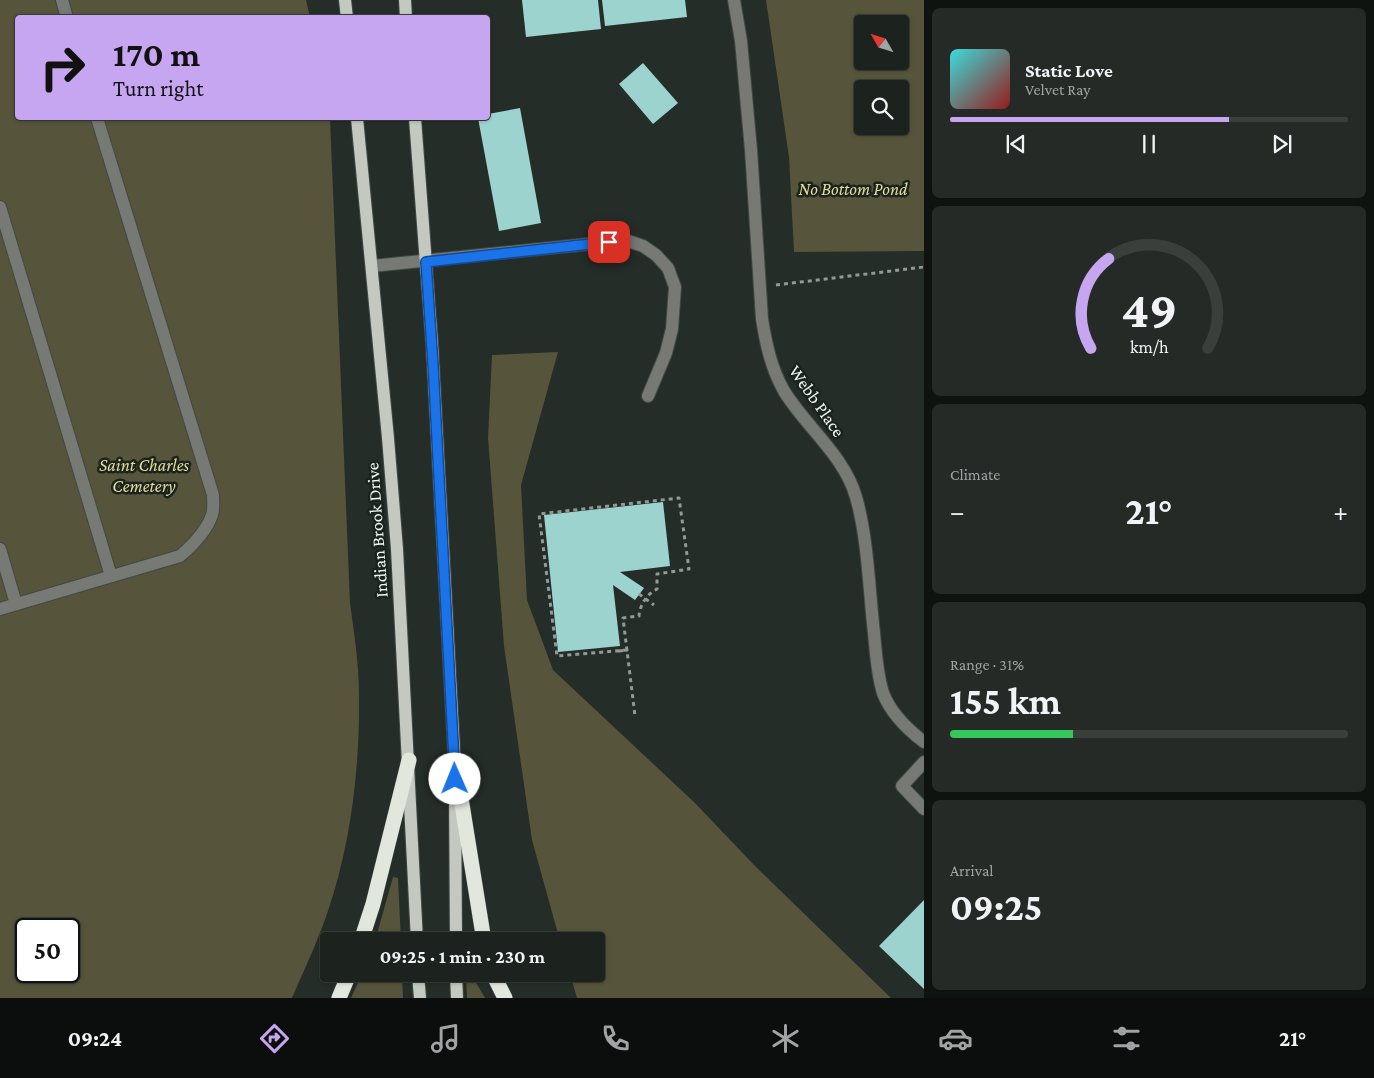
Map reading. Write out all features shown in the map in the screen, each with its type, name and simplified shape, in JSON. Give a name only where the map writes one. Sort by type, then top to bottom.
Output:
[{"type":"highway","points":[[364,932],[373,904],[409,760]]},
{"type":"highway","points":[[455,761],[483,932]]},
{"type":"highway","points":[[339,998],[346,982]]},
{"type":"highway","points":[[497,982],[505,998]]},
{"type":"main road","points":[[345,0],[347,15]]},
{"type":"main road","points":[[405,0],[406,15]]},
{"type":"main road","name":"Indian Brook Drive","points":[[357,120],[397,549],[417,932]]},
{"type":"main road","points":[[415,120],[432,344],[455,761],[456,932]]},
{"type":"main road","points":[[419,982],[420,998]]},
{"type":"main road","points":[[456,982],[457,998]]},
{"type":"street","points":[[62,0],[66,15]]},
{"type":"street","name":"Webb Place","points":[[734,0],[741,41],[751,150],[762,318],[773,369],[784,391],[838,460],[856,496],[861,517],[877,666],[883,693],[893,712],[924,742]]},
{"type":"street","points":[[0,609],[180,556],[192,546],[204,530],[212,514],[213,495],[98,120]]},
{"type":"street","points":[[0,207],[111,576]]},
{"type":"street","points":[[372,266],[609,242],[628,241],[642,246],[656,255],[668,268],[675,287],[672,329],[666,353],[648,396]]},
{"type":"street","points":[[0,549],[16,604]]},
{"type":"street","points":[[924,762],[902,786],[924,809]]},
{"type":"path","points":[[760,286],[924,267]]},
{"type":"path","points":[[627,650],[557,656],[539,514],[679,498],[689,569],[657,574],[657,590],[651,592],[646,598],[640,609],[639,616],[623,618],[627,650],[635,716]]},
{"type":"path","points":[[639,594],[654,605]]},
{"type":"path","points":[[619,651],[627,650]]},
{"type":"green space","name":"Saint Charles Cemetery","points":[[0,0],[306,0],[310,15],[15,15],[15,120],[330,120],[350,603],[359,682],[359,722],[356,778],[348,833],[335,887],[319,935],[292,998],[0,998]]},
{"type":"green space","name":"No Bottom Pond","points":[[766,0],[924,0],[924,251],[794,252],[789,157]]},
{"type":"green space","points":[[558,352],[521,485],[527,600],[553,670],[695,803],[755,866],[891,998],[577,998],[572,982],[605,982],[605,932],[558,932],[532,840],[504,646],[488,438],[492,355]]},
{"type":"green space","points":[[393,877],[398,878],[401,932],[378,932]]},
{"type":"green space","points":[[358,982],[402,982],[403,998],[351,998]]},
{"type":"green space","points":[[466,982],[476,982],[485,998],[467,998]]},
{"type":"building","points":[[522,0],[598,0],[601,29],[526,37]]},
{"type":"building","points":[[602,0],[685,0],[687,17],[605,26]]},
{"type":"building","points":[[643,63],[678,103],[653,124],[619,84]]},
{"type":"building","points":[[520,108],[541,223],[499,231],[478,120],[490,120],[490,114]]},
{"type":"building","points":[[663,502],[670,566],[620,572],[644,588],[635,600],[613,585],[620,646],[558,652],[544,515]]},
{"type":"building","points":[[924,900],[924,989],[879,946]]},
{"type":"route","points":[[455,779],[426,262],[609,242]]}]
